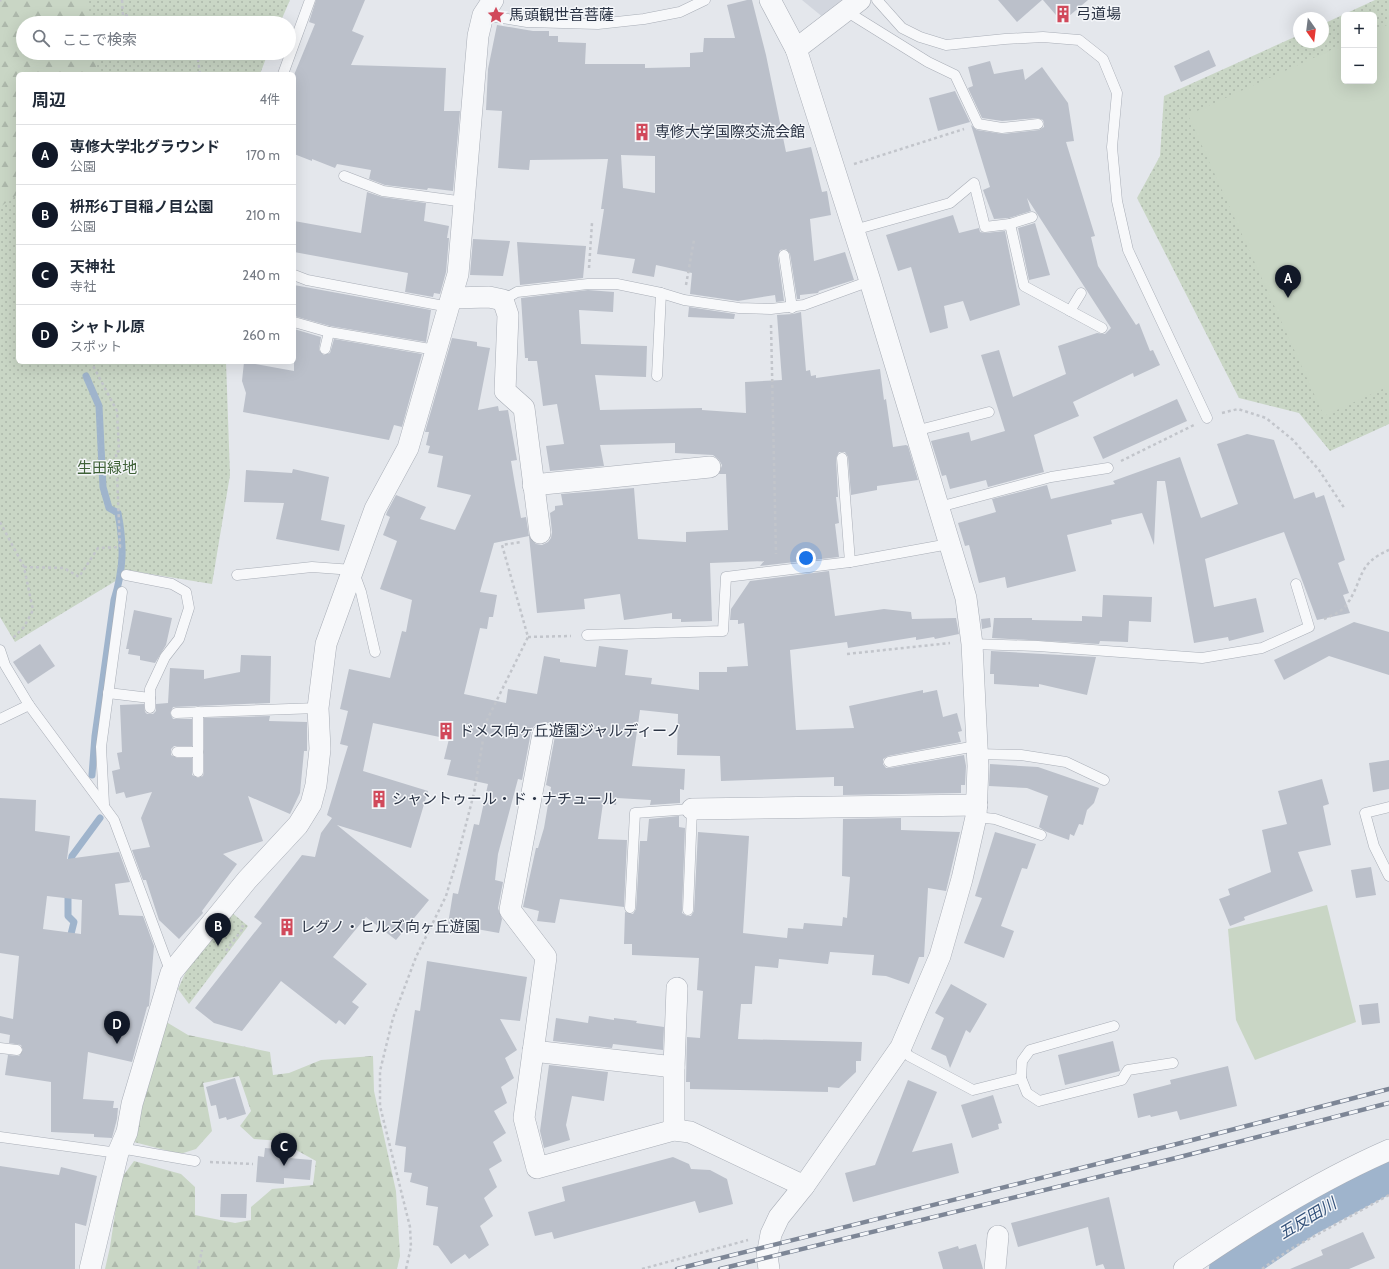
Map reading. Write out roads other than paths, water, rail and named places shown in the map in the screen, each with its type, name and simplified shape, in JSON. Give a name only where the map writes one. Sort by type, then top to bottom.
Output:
[{"type":"street","points":[[769,1269],[767,1256],[772,1234],[779,1217],[804,1186],[901,1047],[940,956],[962,879],[977,811],[972,642],[966,598],[870,281],[796,49],[770,0]]},
{"type":"street","points":[[796,49],[853,5]]},
{"type":"street","points":[[90,1269],[119,1151],[127,1132],[132,1104],[172,973],[247,880],[298,825],[311,804],[316,785],[320,749],[318,708],[326,644],[375,509],[408,448],[451,303],[458,274],[478,36],[488,8]]},
{"type":"street","points":[[451,303],[489,297],[503,300],[508,315],[504,391],[524,408],[533,485],[534,537]]},
{"type":"street","points":[[533,485],[710,467]]},
{"type":"street","points":[[543,734],[510,910],[546,958],[524,1118],[537,1168],[674,1130],[690,1132],[804,1186]]},
{"type":"street","points":[[692,809],[977,811]]},
{"type":"street","points":[[674,1130],[674,1066],[677,988]]},
{"type":"street","points":[[533,1051],[674,1066]]},
{"type":"street","points":[[1184,1269],[1233,1235],[1307,1190],[1389,1150]]},
{"type":"street","points":[[995,1269],[998,1236]]},
{"type":"lane","points":[[296,38],[310,0]]},
{"type":"lane","points":[[488,8],[527,22],[598,24],[644,19],[680,12],[705,0]]},
{"type":"lane","points":[[877,0],[902,28],[920,37],[946,45],[1043,37],[1079,40],[1103,59],[1117,93],[1112,146],[1117,201],[1128,250],[1207,418]]},
{"type":"lane","points":[[853,5],[928,62],[955,75],[978,124],[1002,128],[1038,124]]},
{"type":"lane","points":[[284,72],[288,60]]},
{"type":"lane","points":[[344,176],[383,191],[464,202]]},
{"type":"lane","points":[[854,230],[950,203],[974,183],[985,227],[1010,224],[1032,217]]},
{"type":"lane","points":[[1010,224],[1024,286],[1102,328]]},
{"type":"lane","points":[[784,255],[792,308]]},
{"type":"lane","points":[[296,276],[307,280],[451,303]]},
{"type":"lane","points":[[503,300],[517,292],[588,284],[617,284],[661,293],[684,300],[739,308],[792,308],[870,281]]},
{"type":"lane","points":[[657,376],[661,293]]},
{"type":"lane","points":[[1070,311],[1081,293]]},
{"type":"lane","points":[[296,323],[329,332],[436,350]]},
{"type":"lane","points":[[325,349],[329,332]]},
{"type":"lane","points":[[915,431],[989,412]]},
{"type":"lane","points":[[842,458],[850,562]]},
{"type":"lane","points":[[939,507],[1051,477],[1108,468]]},
{"type":"lane","points":[[587,635],[723,631],[726,577],[850,562],[949,544]]},
{"type":"lane","points":[[237,575],[312,567],[353,570],[361,592],[376,652]]},
{"type":"lane","points":[[108,693],[150,703],[150,689],[165,657],[179,639],[189,608],[186,592],[172,584],[126,575]]},
{"type":"lane","points":[[972,642],[1202,658],[1262,648],[1309,627],[1296,584]]},
{"type":"lane","points":[[104,806],[101,747],[122,592]]},
{"type":"lane","points":[[0,650],[5,665],[29,705],[114,820],[172,973]]},
{"type":"lane","points":[[0,719],[29,705]]},
{"type":"lane","points":[[176,712],[318,708]]},
{"type":"lane","points":[[198,712],[198,772]]},
{"type":"lane","points":[[889,762],[976,750],[1066,762],[1104,780]]},
{"type":"lane","points":[[177,752],[198,752]]},
{"type":"lane","points":[[1389,807],[1366,813],[1374,846],[1389,876]]},
{"type":"lane","points":[[630,908],[635,813],[692,809],[688,910]]},
{"type":"lane","points":[[977,811],[1041,835]]},
{"type":"lane","points":[[1114,1026],[1030,1050],[1022,1061],[1021,1078],[1027,1093],[1039,1101],[1122,1080],[1128,1070],[1173,1063]]},
{"type":"lane","points":[[901,1047],[909,1056],[973,1090],[1021,1078]]},
{"type":"lane","points":[[0,1048],[17,1050]]},
{"type":"lane","points":[[0,1137],[195,1161]]},
{"type":"waterway","points":[[86,376],[99,406],[103,487],[109,508],[118,513],[122,546],[120,577],[114,600],[95,736],[92,775]]},
{"type":"waterway","points":[[70,867],[72,856],[100,818]]},
{"type":"waterway","points":[[68,889],[68,916],[74,922],[69,942]]},
{"type":"waterway","name":"五反田川","points":[[1229,1269],[1305,1217],[1389,1172]]},
{"type":"railway","points":[[677,1269],[1173,1145],[1389,1089]]},
{"type":"railway","points":[[720,1269],[1176,1158],[1389,1103]]},
{"type":"place","name":"弓道場","points":[[1063,14]]},
{"type":"place","name":"馬頭観世音菩薩","points":[[496,15]]},
{"type":"place","name":"専修大学国際交流会館","points":[[642,132]]},
{"type":"place","name":"専修大学北グラウンド","points":[[1288,298]]},
{"type":"place","name":"ドメス向ヶ丘遊園ジャルディーノ","points":[[446,731]]},
{"type":"place","name":"シャントゥール・ド・ナチュール","points":[[379,799]]},
{"type":"place","name":"レグノ・ヒルズ向ヶ丘遊園","points":[[287,927]]},
{"type":"place","name":"枡形6丁目稲ノ目公園","points":[[218,946]]},
{"type":"place","name":"シャトル原","points":[[117,1044]]},
{"type":"place","name":"天神社","points":[[284,1166]]},
{"type":"park label","name":"生田緑地","points":[[107,468]]}]
